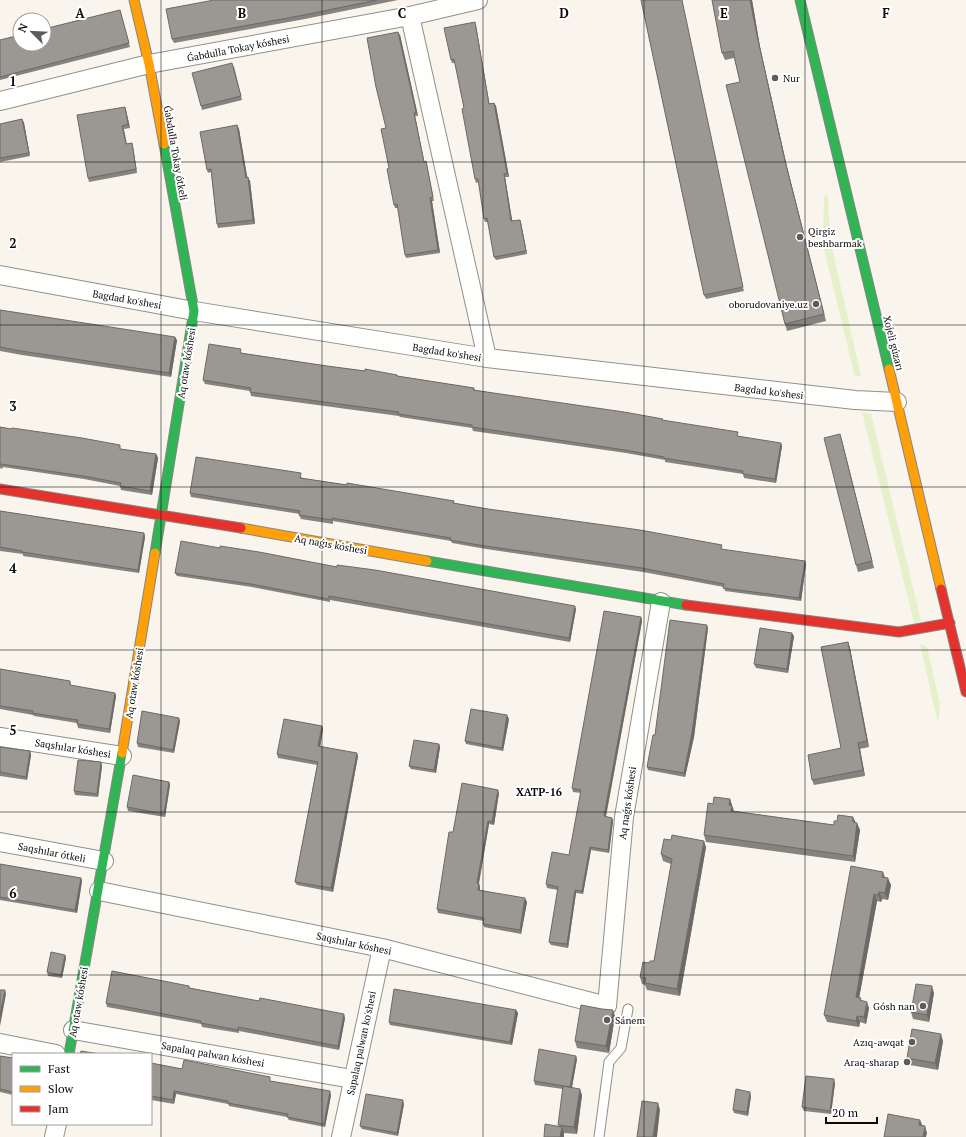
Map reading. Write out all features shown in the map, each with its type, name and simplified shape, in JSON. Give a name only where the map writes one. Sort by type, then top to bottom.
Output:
[{"type":"street","name":"Ǵabdulla Tokay ótkeli","points":[[134,0],[149,64],[194,311]]},
{"type":"street","name":"Ǵabdulla Tokay kóshesi","points":[[0,101],[149,64],[410,16],[478,0]]},
{"type":"street","name":"Xojeli gúzarı","points":[[800,0],[950,623],[963,662],[966,692]]},
{"type":"street","points":[[410,16],[487,358]]},
{"type":"street","name":"Bagdad ko'shesi","points":[[0,275],[194,311],[487,358],[855,400],[898,402]]},
{"type":"street","name":"Aq otaw kóshesi","points":[[69,1053],[122,756],[194,311]]},
{"type":"street","name":"Aq naǵıs kóshesi","points":[[0,489],[162,514],[661,602],[899,632],[950,623]]},
{"type":"street","name":"Aq naǵıs kóshesi","points":[[607,1006],[624,817],[661,602]]},
{"type":"street","name":"Saqshılar kóshesi","points":[[0,737],[122,756]]},
{"type":"street","name":"Saqshılar ótkeli","points":[[0,842],[104,861]]},
{"type":"street","name":"Saqshılar kóshesi","points":[[99,891],[382,948],[607,1006]]},
{"type":"street","name":"Sapalaq palwan ko'shesi","points":[[340,1137],[382,948]]},
{"type":"street","name":"Sapalaq palwan kóshesi","points":[[73,1030],[352,1079]]},
{"type":"street","points":[[0,1043],[51,1053]]},
{"type":"street","points":[[54,1137],[57,1125]]},
{"type":"lane","points":[[599,1137],[609,1062],[621,1048],[628,1009]]},
{"type":"green space","points":[[824,195],[828,196],[830,239],[861,376],[855,377],[823,245]]},
{"type":"green space","points":[[862,412],[871,414],[921,621],[914,623]]},
{"type":"green space","points":[[920,644],[927,647],[940,704],[938,724]]},
{"type":"building","points":[[214,0],[377,0],[172,39],[166,9]]},
{"type":"building","points":[[641,0],[682,0],[743,287],[704,295]]},
{"type":"building","points":[[712,0],[750,0],[785,161],[824,314],[785,324],[726,85],[740,82],[733,51],[722,53]]},
{"type":"building","points":[[120,10],[129,43],[0,77],[0,40],[12,37],[12,52],[52,52],[52,27]]},
{"type":"building","points":[[475,22],[489,104],[494,103],[507,173],[504,174],[511,221],[520,220],[526,251],[494,257],[487,218],[484,219],[478,179],[475,179],[462,109],[464,108],[454,59],[451,60],[444,28]]},
{"type":"building","points":[[398,32],[416,112],[414,113],[424,162],[426,161],[433,197],[430,198],[438,250],[405,255],[397,204],[394,205],[387,169],[389,168],[381,129],[386,128],[376,87],[367,38]]},
{"type":"building","points":[[232,63],[241,96],[201,106],[192,73]]},
{"type":"building","points":[[125,107],[128,124],[122,126],[126,144],[132,143],[136,169],[88,178],[77,115]]},
{"type":"building","points":[[22,119],[29,153],[0,158],[0,124]]},
{"type":"building","points":[[237,125],[246,178],[248,177],[253,220],[217,224],[211,169],[207,170],[200,132]]},
{"type":"building","points":[[0,310],[175,337],[169,373],[0,347]]},
{"type":"building","points":[[209,344],[241,349],[240,353],[365,371],[365,369],[397,376],[474,388],[473,390],[624,412],[663,419],[662,420],[738,432],[737,436],[781,443],[775,479],[743,474],[743,471],[625,450],[472,427],[472,425],[398,414],[399,412],[250,392],[251,388],[203,380]]},
{"type":"building","points":[[0,427],[82,438],[120,445],[120,449],[156,454],[150,491],[120,486],[121,483],[83,476],[0,465]]},
{"type":"building","points":[[840,434],[872,561],[856,565],[824,438]]},
{"type":"building","points":[[196,457],[301,473],[300,478],[347,485],[347,483],[454,501],[453,503],[488,509],[640,530],[722,545],[721,549],[805,561],[799,598],[723,588],[724,584],[642,568],[485,546],[450,540],[451,538],[332,518],[332,520],[299,515],[300,511],[190,493]]},
{"type":"building","points":[[0,511],[144,533],[138,570],[22,552],[0,547]]},
{"type":"building","points":[[181,541],[220,548],[220,546],[259,552],[337,567],[337,565],[375,570],[575,606],[569,638],[329,596],[328,599],[251,584],[175,573]]},
{"type":"building","points":[[604,611],[641,617],[604,816],[612,818],[608,850],[590,847],[582,891],[575,890],[567,944],[549,942],[558,887],[546,884],[552,852],[569,855],[581,790],[572,788]]},
{"type":"building","points":[[670,620],[707,625],[692,733],[684,773],[647,767],[653,735],[655,735]]},
{"type":"building","points":[[760,628],[792,633],[787,669],[754,664]]},
{"type":"building","points":[[848,642],[867,741],[858,743],[863,770],[812,780],[808,755],[841,748],[821,647]]},
{"type":"building","points":[[0,669],[70,681],[70,685],[115,693],[109,729],[77,724],[78,720],[32,713],[33,711],[0,706]]},
{"type":"building","points":[[471,709],[507,715],[502,748],[465,741]]},
{"type":"building","points":[[142,711],[179,718],[173,750],[137,743]]},
{"type":"building","points":[[284,719],[322,726],[318,746],[357,753],[331,888],[295,882],[318,762],[277,754]]},
{"type":"building","points":[[414,740],[439,744],[434,770],[409,766]]},
{"type":"building","points":[[0,747],[30,751],[26,777],[0,772]]},
{"type":"building","points":[[78,760],[101,762],[97,794],[74,791]]},
{"type":"building","points":[[133,775],[169,782],[164,814],[127,807]]},
{"type":"building","points":[[462,783],[498,790],[492,822],[488,821],[477,883],[479,884],[478,890],[525,898],[520,930],[483,924],[484,918],[437,909],[449,832],[453,832]]},
{"type":"building","points":[[714,797],[730,799],[729,805],[732,806],[731,811],[834,825],[834,821],[837,821],[838,815],[853,817],[853,822],[857,823],[853,856],[704,835],[708,803],[713,804]]},
{"type":"building","points":[[672,835],[704,841],[677,989],[645,983],[646,978],[640,977],[643,962],[649,963],[650,961],[654,961],[672,859],[661,854],[664,839],[671,840]]},
{"type":"building","points":[[0,864],[81,878],[75,910],[0,897]]},
{"type":"building","points":[[851,866],[883,872],[882,877],[888,878],[885,893],[879,892],[878,895],[874,894],[856,997],[867,1002],[864,1017],[857,1016],[856,1021],[824,1015]]},
{"type":"building","points":[[51,952],[65,955],[61,975],[47,972]]},
{"type":"building","points":[[112,971],[189,986],[189,988],[259,1001],[260,998],[344,1014],[338,1046],[238,1027],[238,1030],[201,1023],[201,1021],[106,1003]]},
{"type":"building","points":[[916,984],[932,986],[927,1015],[911,1012]]},
{"type":"building","points":[[394,989],[516,1010],[510,1042],[389,1022]]},
{"type":"building","points":[[0,990],[5,990],[0,1015]]},
{"type":"building","points":[[581,1005],[613,1010],[606,1046],[575,1041]]},
{"type":"building","points":[[912,1029],[941,1034],[935,1063],[907,1058]]},
{"type":"building","points":[[539,1049],[576,1056],[570,1087],[534,1081]]},
{"type":"building","points":[[81,1051],[94,1053],[80,1053]]},
{"type":"building","points":[[0,1056],[12,1058],[12,1092],[0,1089]]},
{"type":"building","points":[[184,1060],[270,1077],[270,1081],[330,1091],[324,1124],[287,1117],[288,1114],[174,1091],[173,1100],[152,1096],[152,1063],[182,1069]]},
{"type":"building","points":[[806,1076],[834,1079],[830,1111],[802,1107]]},
{"type":"building","points":[[563,1086],[580,1089],[574,1127],[558,1125]]},
{"type":"building","points":[[736,1089],[750,1092],[747,1112],[733,1110]]},
{"type":"building","points":[[366,1094],[403,1100],[397,1133],[360,1126]]},
{"type":"building","points":[[642,1101],[658,1103],[653,1137],[637,1137]]},
{"type":"building","points":[[888,1114],[920,1120],[919,1125],[925,1126],[923,1137],[884,1137]]},
{"type":"building","points":[[545,1124],[562,1127],[560,1137],[544,1137]]},
{"type":"traffic: fast","points":[[800,0],[889,369]]},
{"type":"traffic: fast","points":[[155,553],[194,311],[164,144]]},
{"type":"traffic: fast","points":[[427,561],[686,605]]},
{"type":"traffic: fast","points":[[69,1053],[122,753]]},
{"type":"traffic: slow","points":[[134,0],[149,64],[164,144]]},
{"type":"traffic: slow","points":[[889,369],[941,589]]},
{"type":"traffic: slow","points":[[241,528],[427,561]]},
{"type":"traffic: slow","points":[[122,753],[155,553]]},
{"type":"traffic: jam","points":[[0,489],[241,528]]},
{"type":"traffic: jam","points":[[941,589],[966,692]]},
{"type":"traffic: jam","points":[[686,605],[899,632],[950,623]]},
{"type":"place","name":"Nur","points":[[775,78]]},
{"type":"place","name":"Qirgiz beshbarmak","points":[[800,237]]},
{"type":"place","name":"oborudovaniye.uz","points":[[816,304]]},
{"type":"place","name":"Gósh nan","points":[[923,1006]]},
{"type":"place","name":"Sánem","points":[[607,1020]]},
{"type":"place","name":"Azıq-awqat","points":[[912,1042]]},
{"type":"place","name":"Araq-sharap","points":[[907,1062]]},
{"type":"district","name":"XATP-16","points":[[539,792]]}]
